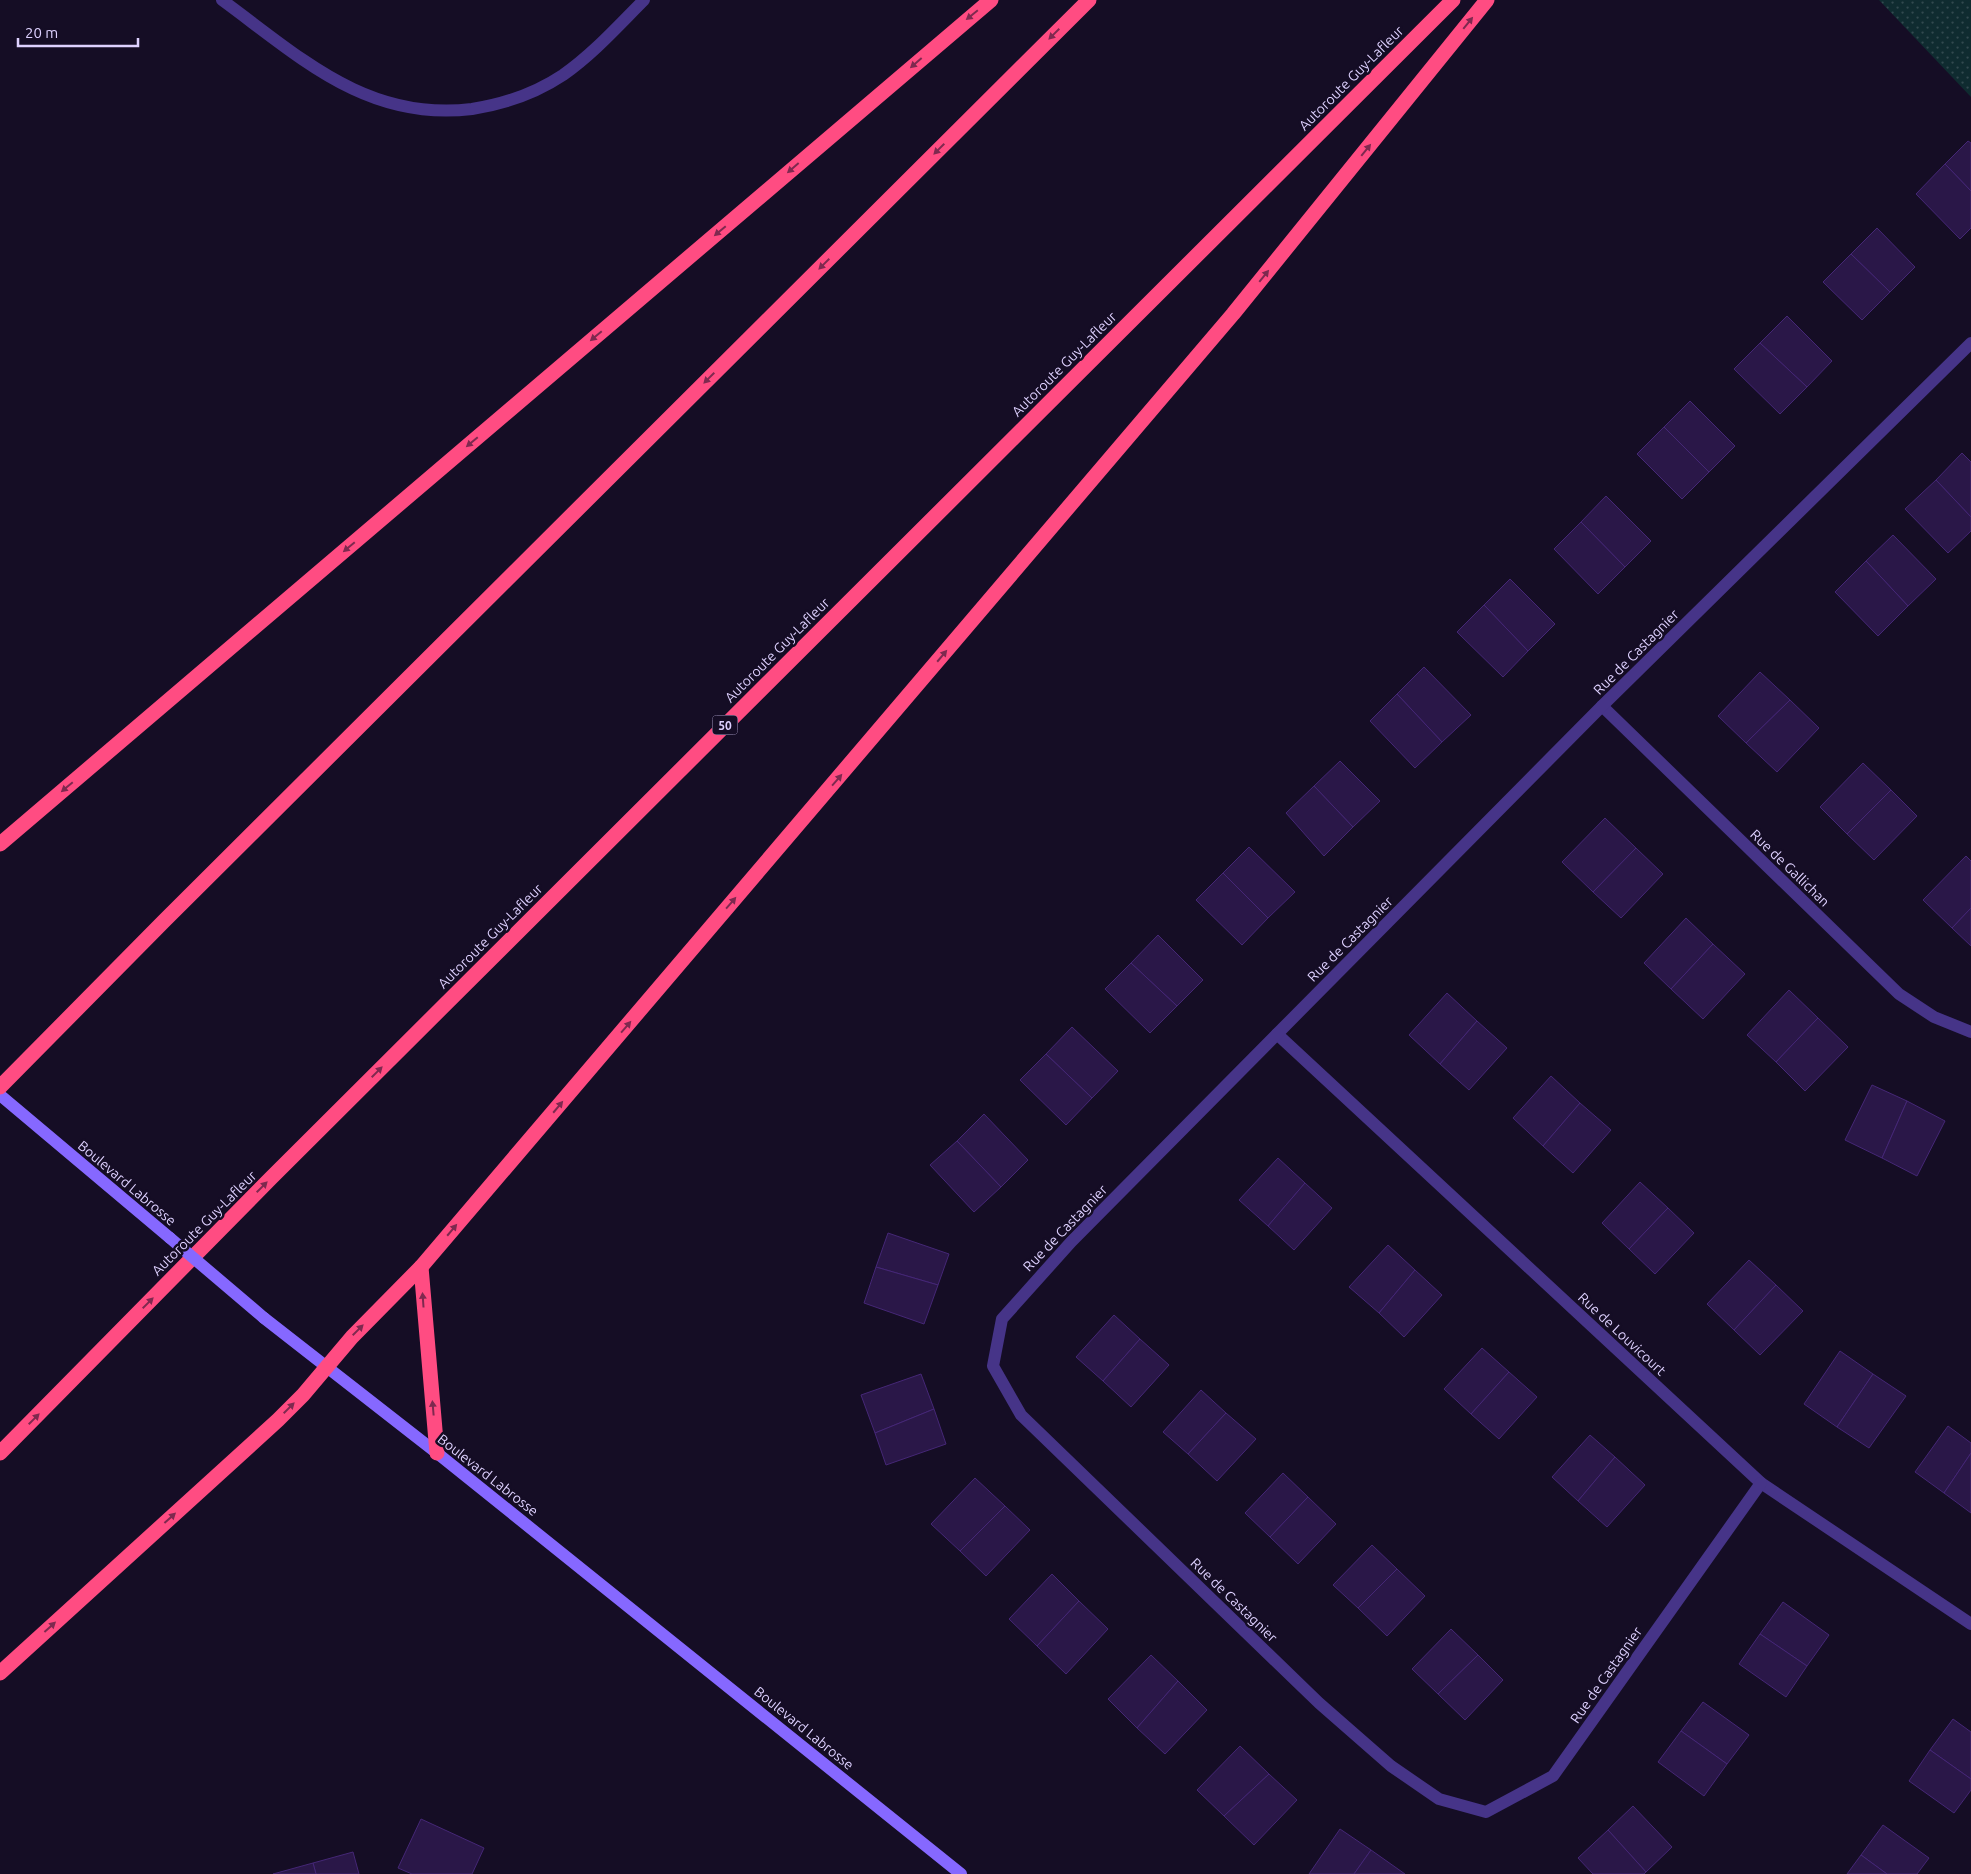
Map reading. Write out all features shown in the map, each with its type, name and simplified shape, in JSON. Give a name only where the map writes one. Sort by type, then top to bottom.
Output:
[{"type":"highway","points":[[0,844],[991,0]]},
{"type":"highway","points":[[0,1087],[164,921],[1089,0]]},
{"type":"highway","name":"Autoroute Guy-Lafleur","points":[[0,1453],[374,1074],[1453,0]]},
{"type":"highway","points":[[0,1673],[278,1420],[327,1368],[352,1337],[421,1267],[1234,314],[1487,0]]},
{"type":"highway","points":[[421,1267],[437,1453]]},
{"type":"main road","name":"Boulevard Labrosse","points":[[0,1095],[264,1318],[437,1453],[961,1874]]},
{"type":"street","points":[[222,0],[318,70],[356,92],[397,106],[418,110],[440,111],[482,107],[517,98],[544,86],[580,62],[644,0]]},
{"type":"street","name":"Rue de Castagnier","points":[[1761,1483],[1553,1776],[1486,1812],[1440,1799],[1391,1766],[1318,1703],[1021,1415],[993,1366],[1002,1319],[1071,1242],[1602,706],[1971,343]]},
{"type":"street","name":"Rue de Gallichan","points":[[1602,706],[1898,994],[1934,1017],[1971,1032]]},
{"type":"street","name":"Rue de Louvicourt","points":[[1277,1034],[1761,1483],[1971,1624]]},
{"type":"green space","points":[[1879,0],[1971,0],[1971,97]]},
{"type":"building","points":[[1968,141],[1971,143],[1971,191],[1945,164]]},
{"type":"building","points":[[1945,164],[1971,191],[1971,228],[1960,239],[1916,194]]},
{"type":"building","points":[[1877,228],[1915,267],[1890,292],[1851,254]]},
{"type":"building","points":[[1851,254],[1890,292],[1862,320],[1823,282]]},
{"type":"building","points":[[1787,316],[1832,361],[1807,387],[1760,343]]},
{"type":"building","points":[[1760,343],[1807,387],[1780,414],[1734,369]]},
{"type":"building","points":[[1690,401],[1735,446],[1709,472],[1664,427]]},
{"type":"building","points":[[1664,427],[1709,472],[1682,499],[1637,454]]},
{"type":"building","points":[[1962,453],[1971,462],[1971,517],[1936,480]]},
{"type":"building","points":[[1936,480],[1971,517],[1971,531],[1948,553],[1905,509]]},
{"type":"building","points":[[1606,496],[1651,541],[1625,567],[1581,522]]},
{"type":"building","points":[[1581,522],[1625,567],[1598,594],[1554,549]]},
{"type":"building","points":[[1893,535],[1936,579],[1908,606],[1866,561]]},
{"type":"building","points":[[1866,561],[1908,606],[1878,636],[1835,592]]},
{"type":"building","points":[[1510,579],[1555,624],[1528,651],[1484,605]]},
{"type":"building","points":[[1484,605],[1528,651],[1503,677],[1457,632]]},
{"type":"building","points":[[1424,667],[1471,715],[1442,742],[1397,694]]},
{"type":"building","points":[[1760,672],[1790,700],[1746,743],[1718,716]]},
{"type":"building","points":[[1397,694],[1442,742],[1415,768],[1370,721]]},
{"type":"building","points":[[1790,700],[1819,728],[1777,772],[1746,743]]},
{"type":"building","points":[[1340,761],[1380,801],[1353,827],[1314,786]]},
{"type":"building","points":[[1863,763],[1891,790],[1847,834],[1820,807]]},
{"type":"building","points":[[1314,786],[1353,827],[1324,856],[1286,813]]},
{"type":"building","points":[[1891,790],[1917,816],[1874,860],[1847,834]]},
{"type":"building","points":[[1605,818],[1636,848],[1593,892],[1562,862]]},
{"type":"building","points":[[1249,847],[1295,892],[1268,918],[1223,873]]},
{"type":"building","points":[[1636,848],[1663,874],[1621,918],[1593,892]]},
{"type":"building","points":[[1966,856],[1971,861],[1971,908],[1952,928],[1923,900]]},
{"type":"building","points":[[1223,873],[1268,918],[1242,945],[1196,900]]},
{"type":"building","points":[[1971,908],[1971,946],[1952,928]]},
{"type":"building","points":[[1686,918],[1713,944],[1671,989],[1644,963]]},
{"type":"building","points":[[1158,935],[1203,980],[1177,1006],[1131,963]]},
{"type":"building","points":[[1713,944],[1745,974],[1703,1019],[1671,989]]},
{"type":"building","points":[[1131,963],[1177,1006],[1150,1033],[1105,989]]},
{"type":"building","points":[[1789,990],[1818,1018],[1776,1062],[1747,1035]]},
{"type":"building","points":[[1447,993],[1477,1021],[1440,1064],[1409,1035]]},
{"type":"building","points":[[1818,1018],[1848,1047],[1805,1091],[1776,1062]]},
{"type":"building","points":[[1477,1021],[1507,1048],[1469,1090],[1440,1064]]},
{"type":"building","points":[[1072,1027],[1118,1071],[1092,1098],[1046,1054]]},
{"type":"building","points":[[1046,1054],[1092,1098],[1066,1125],[1020,1080]]},
{"type":"building","points":[[1551,1076],[1580,1103],[1543,1146],[1513,1118]]},
{"type":"building","points":[[1872,1085],[1907,1101],[1882,1158],[1845,1140]]},
{"type":"building","points":[[1907,1101],[1945,1121],[1917,1176],[1882,1158]]},
{"type":"building","points":[[1580,1103],[1611,1130],[1573,1173],[1543,1146]]},
{"type":"building","points":[[984,1114],[1028,1160],[1001,1187],[957,1141]]},
{"type":"building","points":[[957,1141],[1001,1187],[974,1212],[930,1165]]},
{"type":"building","points":[[1278,1158],[1305,1183],[1268,1226],[1239,1200]]},
{"type":"building","points":[[1640,1182],[1668,1208],[1629,1249],[1602,1223]]},
{"type":"building","points":[[1305,1183],[1332,1208],[1294,1250],[1268,1226]]},
{"type":"building","points":[[1668,1208],[1694,1233],[1655,1274],[1629,1249]]},
{"type":"building","points":[[888,1233],[949,1254],[938,1285],[876,1267]]},
{"type":"building","points":[[1388,1245],[1415,1270],[1379,1313],[1349,1287]]},
{"type":"building","points":[[1749,1260],[1776,1285],[1734,1330],[1707,1304]]},
{"type":"building","points":[[876,1267],[938,1285],[924,1324],[864,1303]]},
{"type":"building","points":[[1415,1270],[1442,1295],[1404,1337],[1379,1313]]},
{"type":"building","points":[[1776,1285],[1803,1311],[1760,1355],[1734,1330]]},
{"type":"building","points":[[1114,1315],[1140,1339],[1103,1381],[1076,1357]]},
{"type":"building","points":[[1140,1339],[1169,1365],[1131,1407],[1103,1381]]},
{"type":"building","points":[[1482,1348],[1509,1372],[1471,1414],[1444,1389]]},
{"type":"building","points":[[1840,1351],[1873,1374],[1837,1427],[1804,1404]]},
{"type":"building","points":[[1509,1372],[1537,1397],[1499,1439],[1471,1414]]},
{"type":"building","points":[[921,1374],[934,1409],[875,1433],[861,1395]]},
{"type":"building","points":[[1873,1374],[1906,1396],[1869,1448],[1837,1427]]},
{"type":"building","points":[[1201,1390],[1226,1413],[1188,1454],[1163,1432]]},
{"type":"building","points":[[934,1409],[946,1444],[886,1465],[875,1433]]},
{"type":"building","points":[[1226,1413],[1256,1439],[1217,1481],[1188,1454]]},
{"type":"building","points":[[1948,1426],[1971,1443],[1971,1453],[1944,1493],[1915,1472]]},
{"type":"building","points":[[1590,1435],[1615,1457],[1578,1501],[1552,1477]]},
{"type":"building","points":[[1971,1453],[1971,1513],[1944,1493]]},
{"type":"building","points":[[1615,1457],[1645,1485],[1607,1527],[1578,1501]]},
{"type":"building","points":[[1283,1473],[1308,1497],[1270,1537],[1245,1513]]},
{"type":"building","points":[[975,1478],[1005,1506],[960,1551],[931,1524]]},
{"type":"building","points":[[1308,1497],[1336,1524],[1298,1564],[1270,1537]]},
{"type":"building","points":[[1005,1506],[1030,1530],[986,1576],[960,1551]]},
{"type":"building","points":[[1372,1545],[1397,1569],[1358,1608],[1333,1585]]},
{"type":"building","points":[[1397,1569],[1425,1596],[1387,1636],[1358,1608]]},
{"type":"building","points":[[1052,1574],[1079,1601],[1037,1646],[1009,1619]]},
{"type":"building","points":[[1079,1601],[1108,1629],[1066,1674],[1037,1646]]},
{"type":"building","points":[[1783,1602],[1829,1635],[1807,1666],[1760,1634]]},
{"type":"building","points":[[1451,1629],[1478,1655],[1438,1694],[1412,1669]]},
{"type":"building","points":[[1760,1634],[1807,1666],[1786,1697],[1739,1664]]},
{"type":"building","points":[[1151,1655],[1178,1681],[1137,1728],[1108,1699]]},
{"type":"building","points":[[1478,1655],[1503,1680],[1465,1720],[1438,1694]]},
{"type":"building","points":[[1178,1681],[1207,1710],[1165,1754],[1137,1728]]},
{"type":"building","points":[[1703,1702],[1749,1735],[1727,1764],[1681,1731]]},
{"type":"building","points":[[1953,1719],[1971,1732],[1971,1779],[1930,1750]]},
{"type":"building","points":[[1681,1731],[1727,1764],[1704,1796],[1658,1762]]},
{"type":"building","points":[[1240,1746],[1269,1774],[1224,1816],[1197,1790]]},
{"type":"building","points":[[1930,1750],[1971,1779],[1971,1790],[1954,1813],[1909,1781]]},
{"type":"building","points":[[1269,1774],[1297,1800],[1254,1845],[1224,1816]]},
{"type":"building","points":[[1633,1806],[1672,1847],[1646,1872],[1608,1830]]},
{"type":"building","points":[[421,1819],[484,1848],[472,1874],[412,1874],[398,1868]]},
{"type":"building","points":[[1883,1825],[1929,1858],[1917,1874],[1887,1874],[1861,1855]]},
{"type":"building","points":[[1340,1829],[1371,1850],[1354,1874],[1309,1874]]},
{"type":"building","points":[[1608,1830],[1646,1872],[1644,1874],[1593,1874],[1578,1858]]},
{"type":"building","points":[[1371,1850],[1405,1874],[1354,1874]]},
{"type":"building","points":[[353,1852],[359,1874],[316,1874],[313,1863]]},
{"type":"building","points":[[1861,1855],[1887,1874],[1847,1874]]},
{"type":"building","points":[[313,1863],[316,1874],[273,1874]]}]
